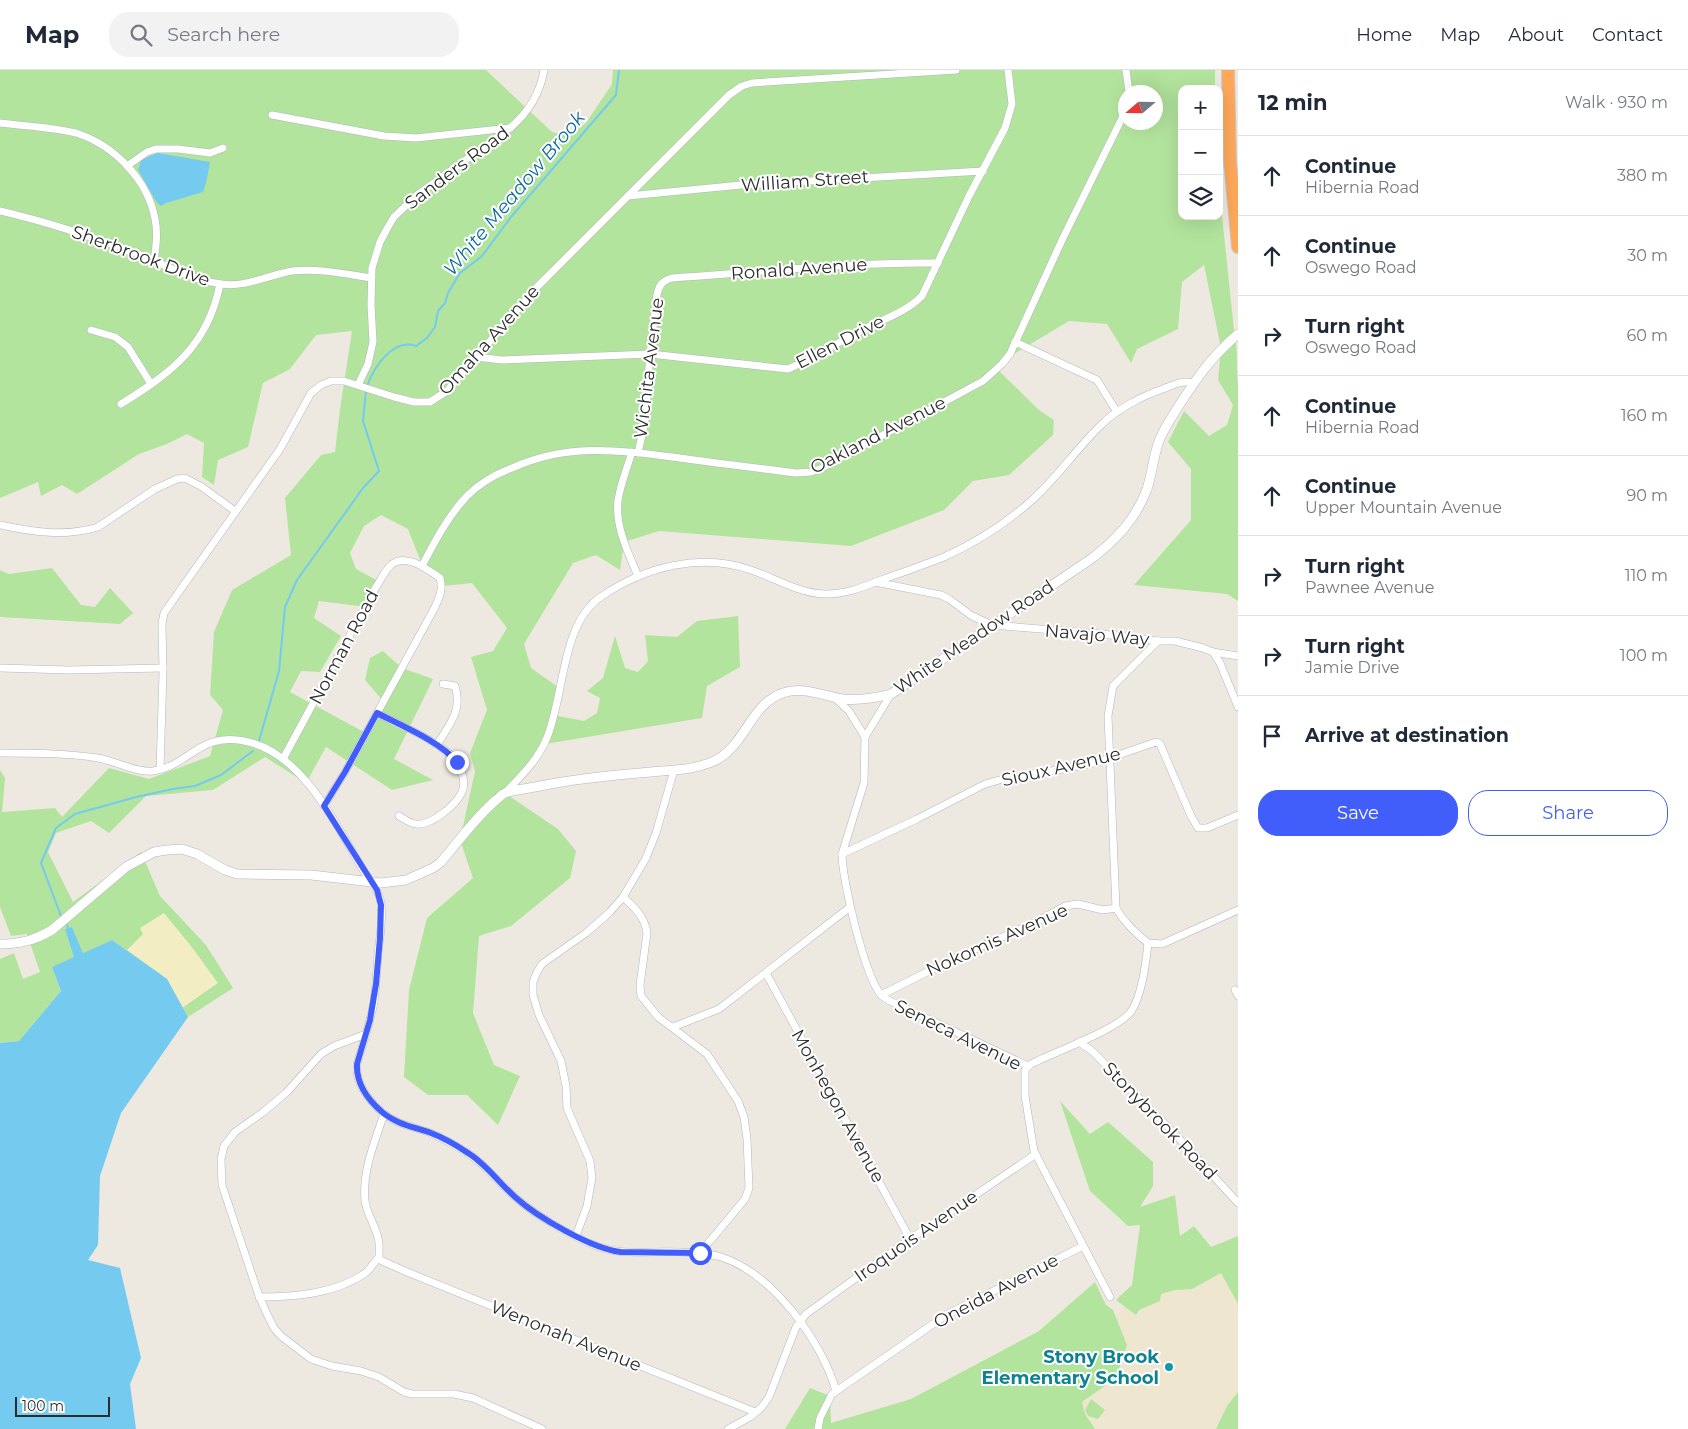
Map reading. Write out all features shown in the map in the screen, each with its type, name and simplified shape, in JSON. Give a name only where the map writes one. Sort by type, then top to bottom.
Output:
[{"type":"highway","points":[[1219,70],[1224,151],[1233,193]]},
{"type":"highway","points":[[1228,70],[1233,193],[1238,247]]},
{"type":"street","name":"Sanders Road","points":[[360,385],[368,364],[373,342],[372,268],[380,242],[394,216],[417,195],[510,128],[523,116],[539,92],[544,70]]},
{"type":"street","name":"Omaha Avenue","points":[[160,769],[163,668],[162,624],[164,613],[280,449],[311,393],[321,384],[332,381],[344,381],[414,402],[430,402],[448,390],[536,287],[729,95],[742,86],[752,83],[956,70]]},
{"type":"street","name":"Ellen Drive","points":[[476,358],[502,360],[650,354],[788,368],[915,304],[922,296],[1005,128],[1012,104],[1008,70]]},
{"type":"street","points":[[1126,70],[1130,85]]},
{"type":"street","points":[[272,115],[384,136],[416,138],[510,128]]},
{"type":"street","points":[[0,124],[75,133],[96,142],[120,158],[140,182],[152,205],[156,221],[157,240],[154,261]]},
{"type":"street","name":"Oakland Avenue","points":[[422,566],[448,519],[468,495],[500,472],[533,459],[566,451],[585,450],[635,453],[796,472],[811,472],[983,381],[1010,354],[1063,238],[1118,126]]},
{"type":"street","points":[[127,166],[146,152],[156,149],[178,149],[210,153],[223,148]]},
{"type":"street","name":"William Street","points":[[628,196],[741,185],[983,171]]},
{"type":"street","name":"Sherbrook Drive","points":[[0,211],[59,226],[154,261],[191,277],[220,284],[237,284],[291,271],[316,270],[371,278]]},
{"type":"street","name":"Ronald Avenue","points":[[662,283],[664,280],[672,278],[692,276],[840,266],[938,263]]},
{"type":"street","name":"Wichita Avenue","points":[[638,576],[622,533],[618,511],[620,492],[645,421],[657,295],[659,286],[662,283]]},
{"type":"street","points":[[121,404],[175,366],[191,348],[206,328],[216,303],[220,284]]},
{"type":"street","points":[[91,330],[115,337],[128,347],[151,384]]},
{"type":"street","name":"White Meadow Road","points":[[0,944],[19,944],[30,941],[52,930],[126,867],[154,852],[182,849],[197,854],[225,870],[237,874],[310,875],[391,883],[406,880],[433,868],[441,862],[482,812],[505,793],[566,780],[693,768],[716,760],[737,740],[756,713],[774,697],[783,692],[802,690],[834,697],[868,699],[891,694],[1091,559],[1119,536],[1132,518],[1147,489],[1158,444],[1171,418],[1193,384],[1219,350],[1238,334]]},
{"type":"street","points":[[1015,342],[1097,380],[1118,412]]},
{"type":"street","points":[[505,793],[533,764],[546,741],[558,704],[571,639],[578,623],[591,605],[600,597],[638,576],[668,566],[693,562],[737,566],[799,588],[824,594],[851,590],[874,582],[943,557],[976,542],[1032,500],[1103,422],[1157,391],[1183,382],[1193,384]]},
{"type":"street","points":[[0,525],[56,533],[98,527],[166,483],[184,478],[202,486],[235,511]]},
{"type":"street","name":"Norman Road","points":[[283,759],[388,568],[394,562],[407,561],[422,566]]},
{"type":"street","points":[[324,806],[345,772],[441,593],[440,578],[422,566]]},
{"type":"street","name":"Navajo Way","points":[[874,582],[941,595],[972,616],[992,626],[1175,641],[1213,652],[1238,656]]},
{"type":"street","points":[[1158,641],[1113,686],[1108,716],[1116,908],[1136,934],[1148,944],[1162,944],[1238,910]]},
{"type":"street","points":[[1213,652],[1220,662],[1238,707]]},
{"type":"street","points":[[0,668],[69,670],[163,668]]},
{"type":"street","points":[[437,745],[452,720],[458,705],[455,686],[443,684]]},
{"type":"street","name":"Seneca Avenue","points":[[891,694],[865,737],[864,783],[842,854],[846,893],[868,968],[881,994],[888,1000],[1028,1066],[1025,1070],[1025,1096],[1036,1154],[1110,1297]]},
{"type":"street","points":[[834,697],[849,711],[865,737]]},
{"type":"street","points":[[377,713],[437,745],[452,755],[461,769],[462,792],[441,815],[427,822],[416,824],[399,816]]},
{"type":"street","points":[[0,753],[52,754],[98,758],[152,771],[169,766],[206,743],[236,739],[247,741],[283,759],[297,772],[324,806],[380,899],[380,938],[374,1004],[357,1064],[356,1074],[363,1090],[391,1120],[432,1134],[468,1153],[481,1163],[516,1198],[594,1246],[610,1251],[700,1253],[721,1257],[739,1265],[774,1291],[790,1307],[800,1321],[830,1371],[836,1391],[832,1394],[823,1410],[818,1429]]},
{"type":"street","name":"Sioux Avenue","points":[[842,854],[917,819],[985,784],[1003,779],[1069,768],[1109,758],[1156,742],[1160,744],[1198,828],[1207,828],[1238,816]]},
{"type":"street","points":[[576,1236],[587,1206],[592,1178],[590,1161],[567,1108],[566,1086],[561,1061],[539,1015],[533,995],[533,982],[542,964],[586,933],[609,913],[623,897],[646,858],[656,832],[674,770]]},
{"type":"street","points":[[623,897],[638,910],[646,925],[647,933],[640,985],[641,996],[646,1005],[658,1017],[707,1054],[729,1085],[738,1101],[744,1118],[748,1140],[748,1188],[745,1199],[700,1253]]},
{"type":"street","name":"Nokomis Avenue","points":[[881,994],[953,958],[1036,922],[1065,906],[1078,904],[1103,910],[1116,908]]},
{"type":"street","points":[[673,1027],[719,1009],[850,907]]},
{"type":"street","points":[[1028,1066],[1123,1020],[1131,1012],[1138,997],[1148,944]]},
{"type":"street","name":"Monhegon Avenue","points":[[766,974],[910,1239]]},
{"type":"street","points":[[366,1034],[334,1046],[321,1054],[286,1093],[235,1132],[224,1146],[221,1159],[222,1184],[259,1298],[274,1328],[290,1345],[311,1360],[362,1371],[380,1377],[404,1392],[412,1394],[454,1394],[473,1398],[542,1429]]},
{"type":"street","name":"Stonybrook Road","points":[[1079,1042],[1092,1051],[1173,1132],[1238,1203]]},
{"type":"street","points":[[259,1298],[307,1294],[340,1285],[365,1273],[379,1257],[379,1240],[369,1217],[365,1201],[365,1188],[371,1151],[384,1114]]},
{"type":"street","name":"Iroquois Avenue","points":[[800,1321],[806,1314],[910,1239],[1036,1154]]},
{"type":"street","name":"Oneida Avenue","points":[[836,1391],[946,1315],[1083,1246]]},
{"type":"street","name":"Wenonah Avenue","points":[[378,1258],[416,1276],[755,1412]]},
{"type":"street","points":[[728,1429],[740,1424],[761,1408],[769,1397],[800,1321]]},
{"type":"shaded area","points":[[1221,1272],[1238,1304],[1238,1392],[1227,1406],[1216,1429],[1095,1429],[1085,1414],[1081,1402],[1116,1378],[1127,1345],[1116,1316],[1124,1306],[1136,1315],[1138,1310],[1160,1301],[1160,1294],[1175,1290],[1192,1289]]},
{"type":"green space","points":[[0,70],[486,70],[552,132],[570,135],[586,123],[612,84],[613,70],[1215,70],[1215,85],[1178,85],[1178,220],[1222,220],[1238,384],[1238,601],[1227,594],[1134,585],[1191,520],[1191,469],[1168,442],[1184,411],[1209,436],[1227,425],[1233,405],[1218,380],[1221,348],[1204,265],[1182,282],[1178,329],[1137,349],[1131,363],[1107,324],[1069,321],[994,366],[1039,410],[1054,420],[1053,435],[1009,475],[973,481],[944,510],[851,546],[659,531],[624,542],[620,570],[596,555],[573,563],[524,644],[531,668],[558,687],[553,715],[584,721],[597,713],[600,698],[587,691],[603,678],[615,636],[625,668],[638,672],[648,661],[645,635],[677,637],[697,621],[738,616],[740,667],[707,686],[702,718],[545,744],[503,792],[558,829],[576,851],[570,878],[511,926],[479,936],[473,1013],[494,1065],[520,1076],[498,1125],[467,1095],[428,1095],[404,1077],[409,990],[427,918],[473,878],[460,840],[475,771],[470,753],[487,710],[471,657],[493,651],[507,628],[472,583],[444,586],[423,567],[408,529],[381,515],[364,526],[350,553],[356,569],[380,582],[366,607],[319,601],[314,618],[341,636],[320,672],[301,671],[290,692],[364,732],[384,702],[365,680],[370,658],[383,651],[402,668],[433,679],[394,759],[433,780],[392,790],[326,747],[306,783],[265,757],[213,790],[146,796],[109,833],[91,821],[56,833],[48,852],[73,902],[141,852],[160,896],[206,945],[233,988],[188,1017],[167,979],[112,940],[83,953],[72,927],[66,929],[75,957],[52,967],[61,991],[19,1041],[0,1043],[0,959],[14,953],[23,979],[40,972],[27,934],[11,936],[0,907],[0,770],[5,778],[2,812],[55,808],[62,817],[109,768],[149,779],[210,756],[223,710],[210,695],[214,632],[232,590],[291,555],[285,498],[321,455],[335,452],[352,331],[316,335],[290,369],[263,383],[248,447],[218,460],[214,485],[202,477],[204,443],[187,434],[167,444],[139,454],[77,494],[62,485],[41,496],[38,482],[0,498]]},
{"type":"green space","points":[[52,568],[81,605],[95,607],[110,588],[133,613],[120,624],[0,617],[0,570],[9,574]]},
{"type":"green space","points":[[1060,1101],[1090,1134],[1108,1122],[1153,1162],[1153,1186],[1140,1207],[1175,1195],[1180,1236],[1194,1226],[1211,1247],[1238,1236],[1238,1304],[1221,1273],[1192,1289],[1175,1290],[1161,1294],[1160,1301],[1139,1310],[1136,1315],[1116,1300],[1132,1285],[1140,1225],[1128,1226],[1090,1191]]},
{"type":"green space","points":[[1095,1282],[1106,1305],[1113,1310],[1127,1345],[1116,1378],[1082,1402],[1085,1414],[1095,1429],[785,1429],[810,1388],[830,1396],[831,1423],[911,1399],[1039,1331]]},
{"type":"green space","points":[[1238,1392],[1238,1429],[1216,1429],[1227,1406]]},
{"type":"green space","points":[[1091,1399],[1105,1410],[1098,1419],[1088,1416],[1085,1410]]},
{"type":"sand","points":[[164,913],[218,983],[182,1008],[167,979],[127,950],[143,934],[140,928]]},
{"type":"water","points":[[158,153],[210,162],[203,192],[161,206],[138,170],[141,160]]},
{"type":"water","points":[[72,927],[83,953],[112,940],[167,979],[188,1017],[121,1113],[100,1176],[98,1245],[88,1260],[120,1268],[141,1358],[130,1384],[136,1429],[0,1429],[0,1043],[19,1041],[61,991],[52,967],[74,957],[65,929]]},
{"type":"waterway","name":"White Meadow Brook","points":[[367,386],[374,371],[392,350],[400,346],[416,346],[427,338],[435,327],[438,311],[445,303],[448,293],[460,273],[482,256],[511,217],[616,95],[619,70]]},
{"type":"waterway","name":"White Meadow Brook","points":[[259,741],[279,671],[285,607],[297,580],[363,488],[379,471],[363,421],[366,390]]},
{"type":"waterway","name":"White Meadow Brook","points":[[61,916],[41,863],[56,828],[75,814],[136,797],[195,786],[221,775],[253,751]]},
{"type":"place","name":"Stony Brook Elementary School","points":[[1169,1367]]},
{"type":"route","points":[[457,762],[452,755],[442,748],[377,713],[324,806],[377,890],[381,905],[374,1004],[357,1064],[356,1074],[359,1083],[381,1111],[391,1120],[432,1134],[468,1153],[526,1206],[594,1246],[621,1252],[700,1253]]}]
